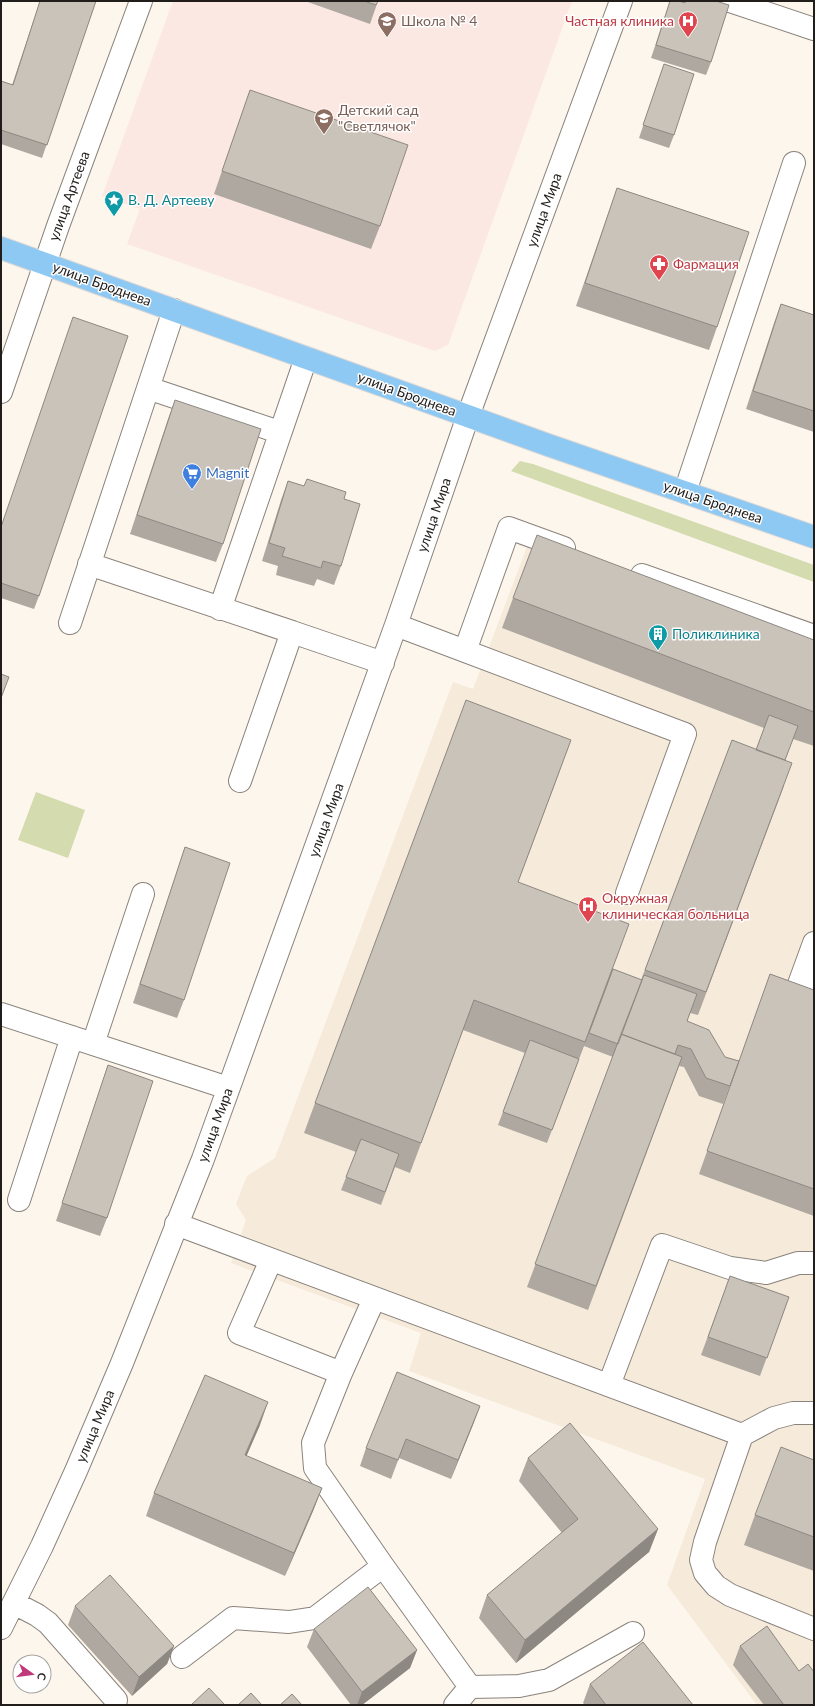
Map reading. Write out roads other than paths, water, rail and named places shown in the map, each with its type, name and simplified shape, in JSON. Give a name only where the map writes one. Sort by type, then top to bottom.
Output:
[{"type":"main road","name":"улица Броднева","points":[[1,248],[468,416],[814,537]]},
{"type":"street","name":"улица Артеева","points":[[1,392],[45,264],[141,1]]},
{"type":"street","name":"улица Мира","points":[[1,1628],[79,1464],[122,1363],[228,1088],[383,663],[468,416],[621,1]]},
{"type":"street","points":[[730,1],[814,29]]},
{"type":"street","points":[[685,492],[794,163]]},
{"type":"street","points":[[70,623],[174,310]]},
{"type":"street","points":[[220,609],[279,432],[306,358]]},
{"type":"street","points":[[148,388],[279,432]]},
{"type":"street","points":[[465,651],[509,528],[584,555]]},
{"type":"street","points":[[89,564],[383,663]]},
{"type":"street","points":[[621,568],[814,636]]},
{"type":"street","points":[[396,625],[685,734],[627,893]]},
{"type":"street","points":[[240,781],[292,632]]},
{"type":"street","points":[[93,1044],[144,894]]},
{"type":"street","points":[[814,943],[799,984],[814,990]]},
{"type":"street","points":[[1,1014],[228,1088]]},
{"type":"street","points":[[19,1200],[72,1037]]},
{"type":"street","points":[[176,1224],[742,1435]]},
{"type":"street","points":[[609,1385],[662,1245],[730,1268],[766,1273],[798,1263],[814,1263]]},
{"type":"street","points":[[271,1260],[240,1333],[341,1373]]},
{"type":"street","points":[[374,1299],[341,1373],[313,1443],[315,1468],[470,1687]]},
{"type":"street","points":[[814,1413],[793,1414],[774,1418],[742,1435],[705,1542],[701,1560],[705,1573],[716,1586],[730,1595],[814,1629]]},
{"type":"street","points":[[182,1657],[233,1618],[289,1622],[315,1618],[383,1566]]},
{"type":"street","points":[[14,1603],[48,1623],[116,1700]]},
{"type":"street","points":[[455,1705],[470,1687],[519,1686],[549,1680],[633,1633]]},
{"type":"place","name":"Школа № 4","points":[[387,38]]},
{"type":"place","name":"Частная клиника","points":[[688,38]]},
{"type":"place","name":"Детский сад \"Светлячок\"","points":[[324,135]]},
{"type":"place","name":"В. Д. Артееву","points":[[114,217]]},
{"type":"place","name":"Фармация","points":[[659,281]]},
{"type":"place","name":"Magnit","points":[[192,490]]},
{"type":"place","name":"Поликлиника","points":[[658,651]]},
{"type":"place","name":"Окружная клиническая больница","points":[[588,923]]}]
